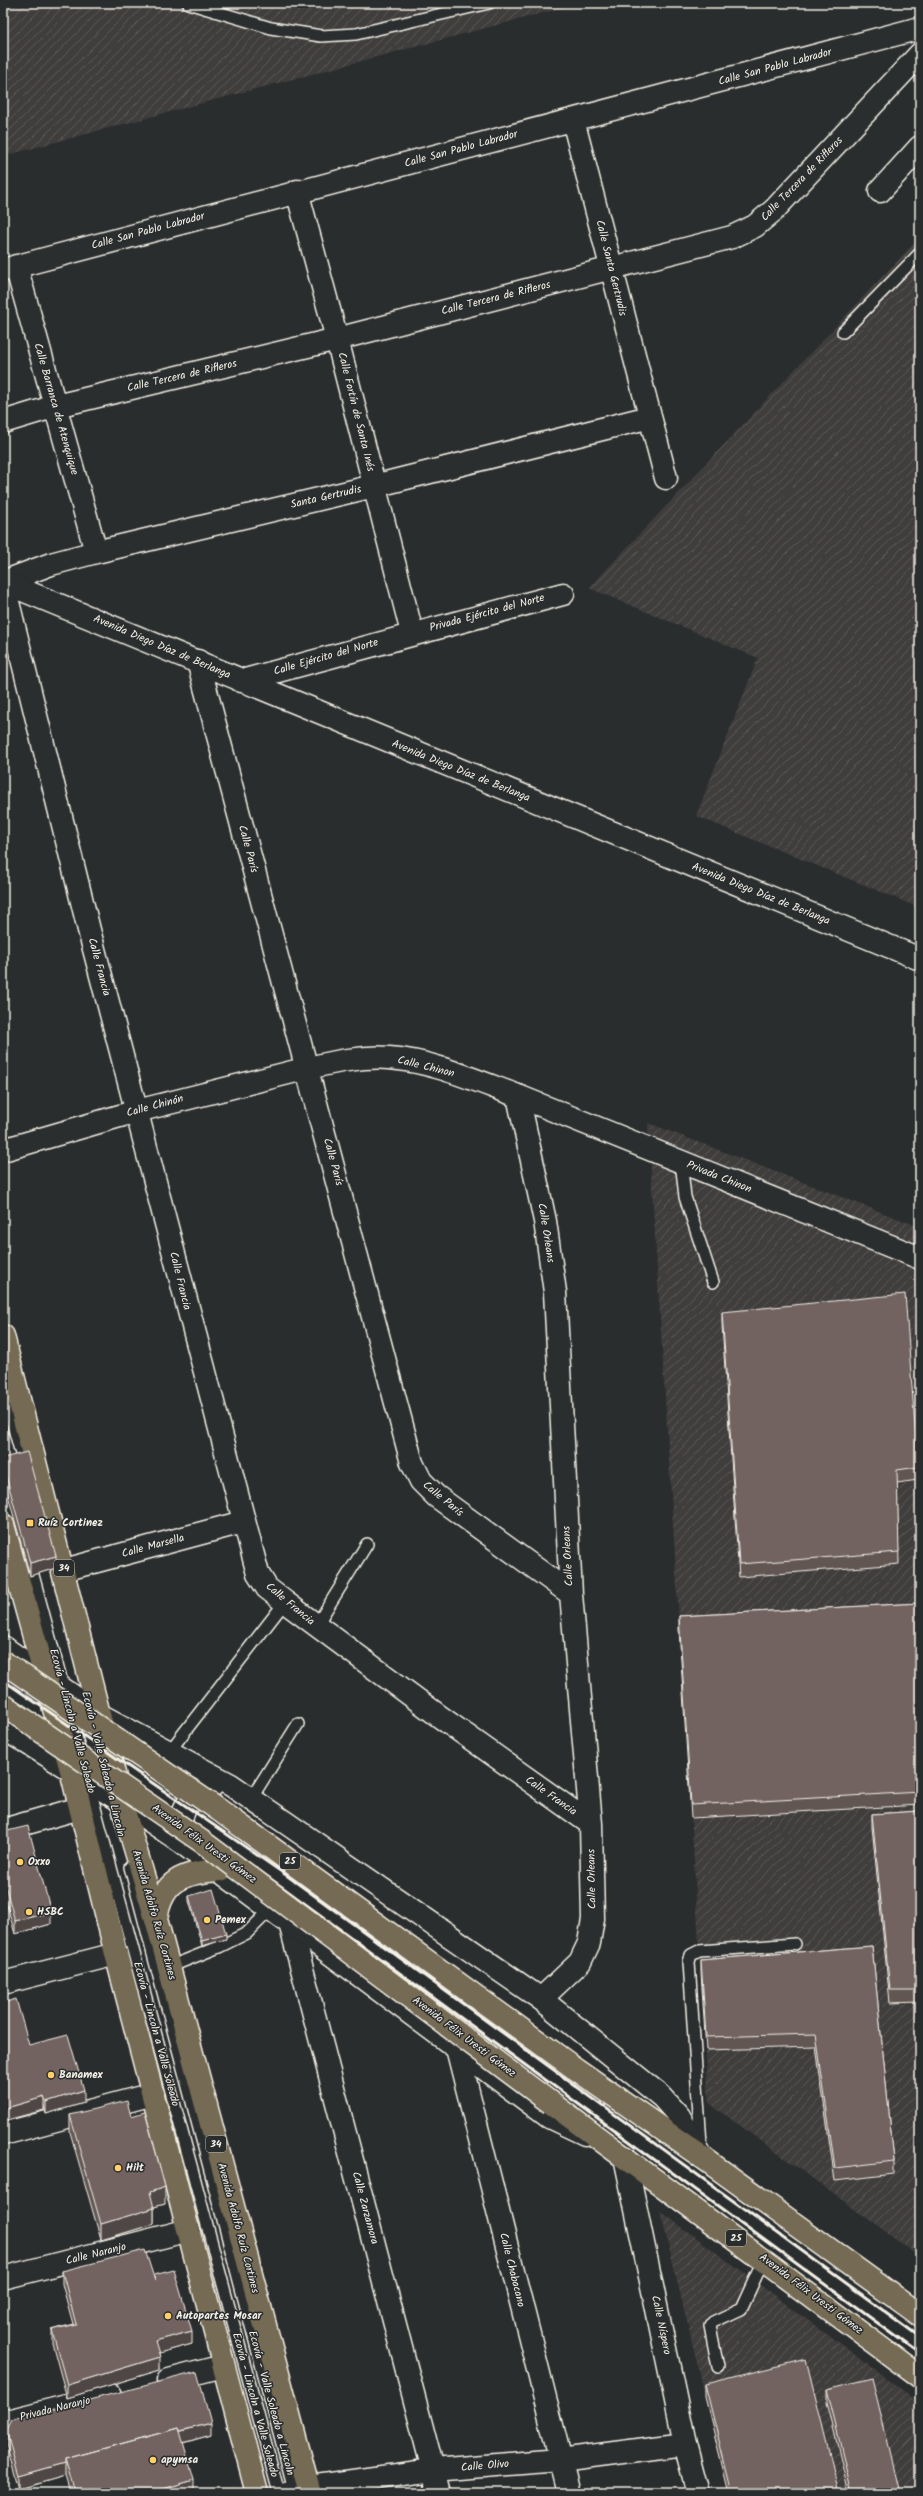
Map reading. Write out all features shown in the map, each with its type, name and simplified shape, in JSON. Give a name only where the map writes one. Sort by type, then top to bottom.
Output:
[{"type":"main road","name":"Avenida Adolfo Ruíz Cortines","points":[[3,1336],[58,1570],[116,1797],[156,1920],[169,1967],[296,2492]]},
{"type":"main road","points":[[5,1538],[45,1678],[79,1775],[80,1808],[116,1954],[257,2493]]},
{"type":"main road","name":"25","points":[[4,1652],[573,2067],[702,2157],[920,2315]]},
{"type":"main road","name":"Avenida Félix Uresti Gómez","points":[[3,1705],[204,1843],[551,2103],[764,2259],[920,2377]]},
{"type":"main road","points":[[156,1920],[163,1895],[181,1877],[193,1872],[221,1870]]},
{"type":"street","name":"Calle San Pablo Labrador","points":[[10,268],[297,191],[920,28]]},
{"type":"street","name":"Calle Tercera de Rifleros","points":[[3,422],[56,406],[337,339],[732,237],[756,226],[791,192],[920,54]]},
{"type":"street","name":"Calle Santa Gertrudis","points":[[573,120],[666,478]]},
{"type":"street","points":[[880,191],[920,147]]},
{"type":"street","name":"Calle Fortín de Santa Inés","points":[[297,191],[337,339],[412,633]]},
{"type":"street","name":"Calle Barranca de Atenquique","points":[[10,268],[56,406],[96,552]]},
{"type":"street","name":"Santa Gertrudis","points":[[3,582],[51,564],[96,552],[374,486],[650,417]]},
{"type":"street","name":"Avenida Diego Díaz de Berlanga","points":[[3,582],[920,959]]},
{"type":"street","name":"Calle Francia","points":[[3,582],[137,1111],[243,1522],[258,1574],[267,1588],[316,1626],[591,1824]]},
{"type":"street","name":"Privada Ejército del Norte","points":[[412,633],[563,594]]},
{"type":"street","name":"Calle Ejército del Norte","points":[[241,681],[412,633]]},
{"type":"street","name":"Calle París","points":[[198,661],[308,1068],[410,1456],[418,1475],[436,1496],[570,1594]]},
{"type":"street","name":"Calle Chinon","points":[[308,1068],[333,1062],[389,1058],[416,1062],[462,1076],[518,1096]]},
{"type":"street","name":"Calle Chinón","points":[[3,1150],[137,1111],[308,1068]]},
{"type":"street","name":"Privada Chinon","points":[[518,1096],[920,1258]]},
{"type":"street","name":"Calle Orleans","points":[[518,1096],[545,1221],[555,1292],[570,1594],[591,1824],[593,1918],[589,1943],[580,1962],[541,2000]]},
{"type":"street","name":"Calle Marsella","points":[[58,1570],[243,1522]]},
{"type":"street","points":[[4,1652],[95,1711],[231,1785],[541,2000],[662,2097],[679,2116],[702,2157]]},
{"type":"street","points":[[3,1680],[10,1664],[4,1652]]},
{"type":"street","points":[[3,1728],[116,1797],[221,1870],[548,2117],[605,2142]]},
{"type":"street","points":[[181,1842],[179,1830],[181,1817],[186,1805],[195,1795],[212,1786],[231,1785]]},
{"type":"street","points":[[3,1830],[80,1808]]},
{"type":"street","name":"Calle Zarzamora","points":[[290,1923],[439,2493]]},
{"type":"street","points":[[3,1983],[116,1954]]},
{"type":"street","name":"Calle Chabacano","points":[[457,2048],[568,2493]]},
{"type":"street","points":[[3,2134],[153,2094]]},
{"type":"street","name":"Calle Níspero","points":[[625,2156],[686,2444],[698,2493]]},
{"type":"street","name":"Calle Naranjo","points":[[3,2278],[188,2230]]},
{"type":"street","name":"Privada Naranjo","points":[[3,2422],[223,2366]]},
{"type":"street","name":"Calle Olivo","points":[[296,2492],[433,2470],[560,2460],[686,2444]]},
{"type":"lane","points":[[188,3],[271,28],[321,36],[356,34],[489,3]]},
{"type":"lane","points":[[843,332],[920,253]]},
{"type":"lane","points":[[681,1161],[684,1197],[713,1282]]},
{"type":"lane","points":[[3,1388],[24,1465]]},
{"type":"lane","points":[[316,1626],[367,1544]]},
{"type":"lane","name":"Ecovía - Lincoln a Valle Soleado","points":[[33,1575],[64,1690],[79,1775],[296,2492]]},
{"type":"lane","points":[[169,1752],[285,1602]]},
{"type":"lane","points":[[251,1799],[298,1724]]},
{"type":"lane","name":"Ecovía - Valle Soleado a Lincoln","points":[[116,1797],[296,2492]]},
{"type":"lane","points":[[169,1967],[219,1947],[247,1932],[272,1908]]},
{"type":"lane","points":[[702,2157],[689,1962],[691,1955],[699,1951],[795,1944]]},
{"type":"lane","points":[[718,2367],[710,2326],[713,2322],[741,2309],[764,2259]]},
{"type":"shaded area","points":[[3,3],[580,3],[3,156]]},
{"type":"shaded area","points":[[920,237],[920,908],[696,816],[758,658],[589,588]]},
{"type":"shaded area","points":[[648,1123],[920,1227],[920,2257],[709,2103]]},
{"type":"shaded area","points":[[660,2211],[920,2403],[920,2493],[729,2493]]},
{"type":"building","points":[[905,1294],[918,1467],[897,1470],[899,1552],[739,1564],[722,1312]]},
{"type":"building","name":"Ruíz Cortinez","points":[[27,1452],[56,1556],[30,1563],[3,1465],[3,1458]]},
{"type":"building","points":[[920,1603],[920,1792],[691,1805],[679,1616]]},
{"type":"building","points":[[920,1811],[920,1990],[890,1990],[872,1814]]},
{"type":"building","points":[[28,1826],[51,1912],[15,1921],[3,1878],[3,1832]]},
{"type":"building","name":"Pemex","points":[[213,1889],[226,1934],[202,1941],[189,1896]]},
{"type":"building","points":[[872,1946],[894,2161],[835,2168],[816,2034],[706,2037],[701,1960]]},
{"type":"building","points":[[16,1999],[29,2045],[68,2035],[84,2090],[46,2102],[44,2097],[3,2109],[3,2003]]},
{"type":"building","name":"Hilt","points":[[127,2101],[131,2116],[145,2112],[165,2187],[150,2192],[154,2208],[101,2224],[70,2115]]},
{"type":"building","points":[[145,2250],[155,2281],[154,2275],[174,2270],[192,2331],[155,2341],[160,2357],[67,2385],[52,2330],[76,2324],[62,2271]]},
{"type":"building","points":[[806,2359],[839,2493],[732,2493],[705,2384]]},
{"type":"building","points":[[197,2372],[211,2423],[180,2431],[179,2428],[65,2459],[65,2463],[19,2476],[6,2431],[12,2420]]},
{"type":"building","points":[[872,2378],[900,2493],[852,2493],[827,2389]]},
{"type":"building","name":"apymsa","points":[[179,2428],[194,2480],[149,2493],[75,2493],[65,2459]]},
{"type":"railway","points":[[3,1680],[289,1877],[920,2337]]},
{"type":"railway","points":[[3,1694],[282,1887],[920,2354]]},
{"type":"place","name":"Ruíz Cortinez","points":[[30,1523]]},
{"type":"place","name":"Oxxo","points":[[20,1862]]},
{"type":"place","name":"HSBC","points":[[29,1912]]},
{"type":"place","name":"Pemex","points":[[207,1920]]},
{"type":"place","name":"Banamex","points":[[51,2075]]},
{"type":"place","name":"Hilt","points":[[118,2168]]},
{"type":"place","name":"Autopartes Mosar","points":[[168,2316]]},
{"type":"place","name":"apymsa","points":[[153,2460]]}]
